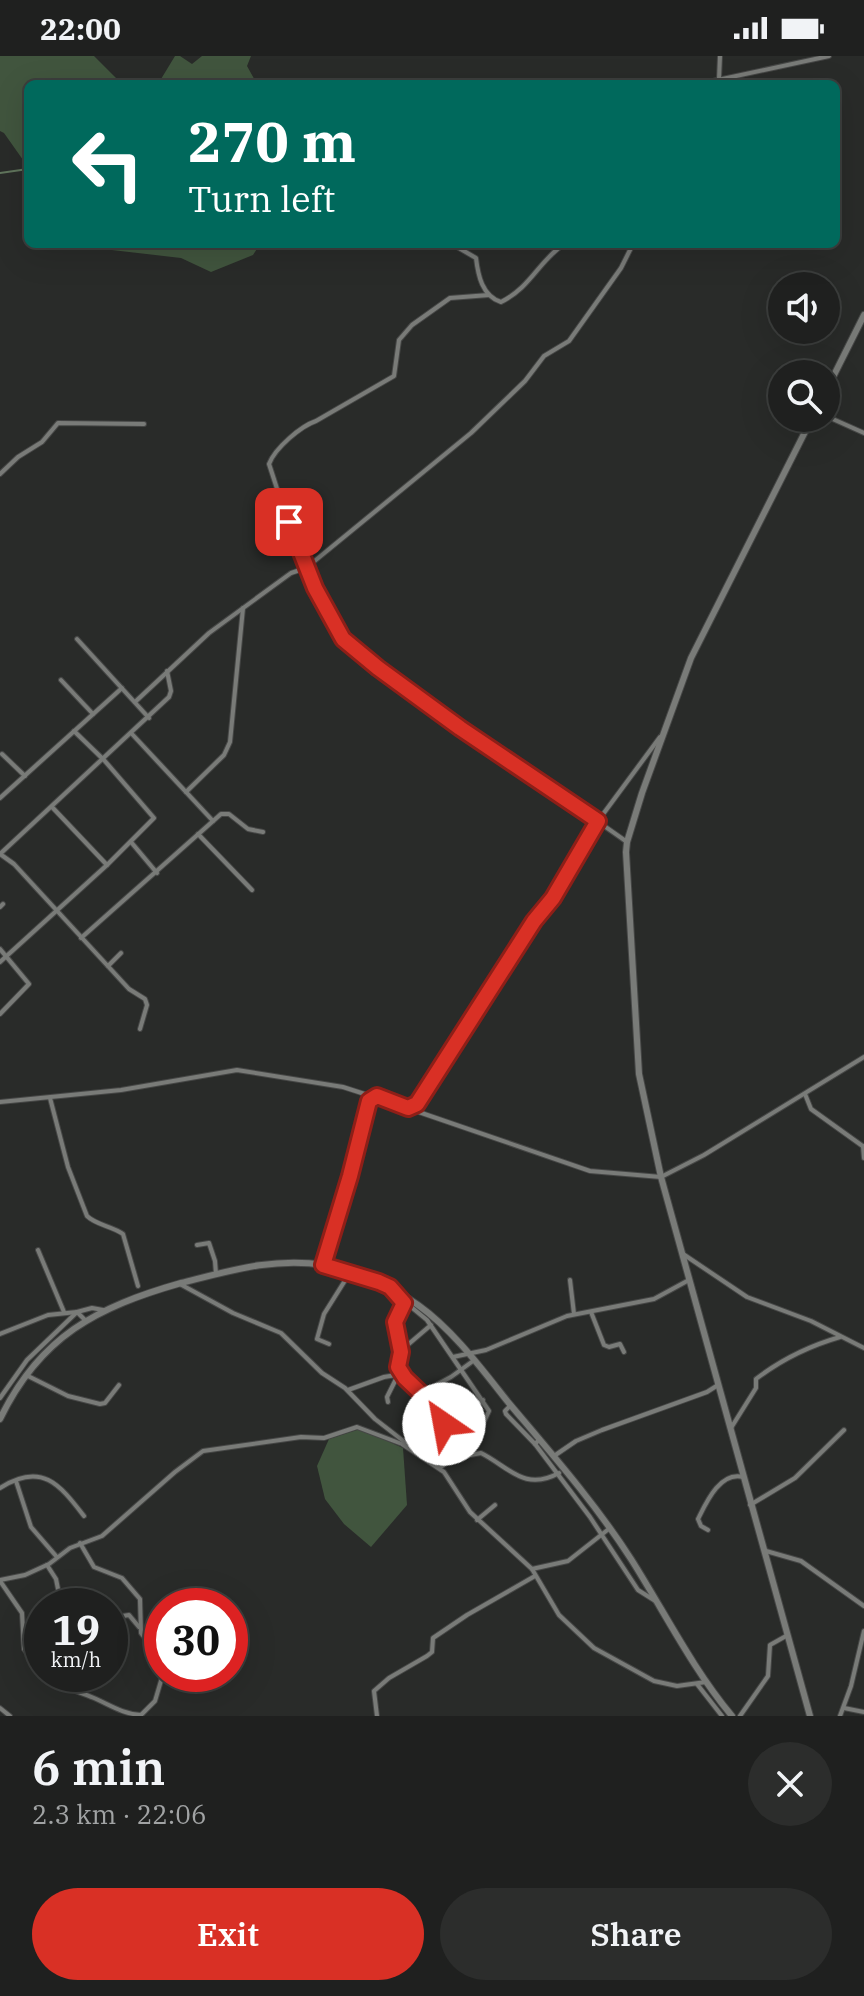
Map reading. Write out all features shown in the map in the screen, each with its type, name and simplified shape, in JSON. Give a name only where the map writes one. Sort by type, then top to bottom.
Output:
[{"type":"street","points":[[719,79],[720,56]]},
{"type":"street","points":[[715,80],[829,56]]},
{"type":"street","points":[[459,248],[476,258],[478,276],[489,295],[503,301],[538,273],[559,248]]},
{"type":"street","points":[[135,702],[167,670],[243,606],[291,573],[306,568],[471,433],[525,381],[544,356],[569,341],[621,268],[631,248]]},
{"type":"street","points":[[489,295],[450,298],[412,325],[399,340],[394,376],[316,421],[307,423],[269,464],[306,568],[343,639],[478,740],[627,842]]},
{"type":"street","points":[[840,363],[864,315]]},
{"type":"street","points":[[840,422],[864,433]]},
{"type":"street","points":[[0,474],[18,457],[42,442],[58,423],[144,424]]},
{"type":"street","points":[[805,432],[691,658],[627,842],[639,1074],[661,1177],[810,1716]]},
{"type":"street","points":[[186,792],[224,755],[230,742],[243,606]]},
{"type":"street","points":[[77,639],[149,718]]},
{"type":"street","points":[[140,1029],[147,1005],[145,999],[129,989],[14,864],[0,854],[169,697],[171,691],[167,670]]},
{"type":"street","points":[[61,680],[93,714]]},
{"type":"street","points":[[0,798],[122,688]]},
{"type":"street","points":[[408,1108],[420,1099],[526,932],[553,898],[598,821],[666,729]]},
{"type":"street","points":[[0,962],[152,821],[153,814],[74,731]]},
{"type":"street","points":[[132,734],[213,821]]},
{"type":"street","points":[[2,754],[25,776]]},
{"type":"street","points":[[52,807],[107,865]]},
{"type":"street","points":[[81,938],[225,813],[248,829],[263,832]]},
{"type":"street","points":[[198,834],[252,890]]},
{"type":"street","points":[[131,842],[157,873]]},
{"type":"street","points":[[0,949],[29,984],[0,1014]]},
{"type":"street","points":[[108,966],[121,953]]},
{"type":"street","points":[[0,1102],[131,1089],[237,1070],[315,1081],[377,1096],[590,1171],[661,1177],[704,1155],[864,1057]]},
{"type":"street","points":[[364,1093],[369,1101]]},
{"type":"street","points":[[805,1094],[811,1109],[864,1147],[864,1158]]},
{"type":"street","points":[[323,1265],[369,1101],[377,1096]]},
{"type":"street","points":[[50,1098],[68,1167],[87,1216],[123,1234],[138,1286]]},
{"type":"street","points":[[197,1245],[209,1243],[216,1274]]},
{"type":"street","points":[[38,1250],[64,1312]]},
{"type":"street","points":[[683,1254],[747,1297],[811,1321],[864,1348]]},
{"type":"street","points":[[0,1419],[26,1375],[46,1352],[85,1320],[134,1296],[263,1264],[323,1265],[351,1271],[390,1287],[427,1312],[455,1339],[538,1442],[638,1590],[652,1602],[658,1602]]},
{"type":"street","points":[[329,1344],[317,1339],[324,1314],[351,1271]]},
{"type":"street","points":[[570,1280],[574,1314]]},
{"type":"street","points":[[453,1357],[481,1352],[574,1314],[654,1299],[689,1280]]},
{"type":"street","points":[[180,1284],[233,1313],[281,1333],[322,1373],[348,1390],[375,1419],[439,1468],[477,1520],[532,1569],[559,1615],[594,1648],[654,1681],[677,1686],[706,1682]]},
{"type":"street","points":[[390,1287],[431,1325],[489,1410],[471,1453]]},
{"type":"street","points":[[401,1352],[395,1322],[404,1303]]},
{"type":"street","points":[[0,1334],[64,1312],[92,1308],[103,1310]]},
{"type":"street","points":[[77,1312],[85,1320]]},
{"type":"street","points":[[0,1398],[27,1360],[77,1312]]},
{"type":"street","points":[[591,1312],[604,1345],[620,1344],[624,1352]]},
{"type":"street","points":[[388,1402],[387,1397],[400,1374],[398,1359],[401,1352],[431,1325]]},
{"type":"street","points":[[729,1429],[756,1388],[756,1379],[803,1350],[842,1336]]},
{"type":"street","points":[[446,1347],[455,1339]]},
{"type":"street","points":[[406,1444],[411,1430],[407,1414],[415,1403],[473,1361]]},
{"type":"street","points":[[348,1390],[400,1374]]},
{"type":"street","points":[[400,1374],[425,1394],[447,1421]]},
{"type":"street","points":[[26,1375],[68,1396],[100,1404],[105,1403],[119,1385]]},
{"type":"street","points":[[554,1456],[576,1441],[707,1392],[718,1385]]},
{"type":"street","points":[[476,1439],[467,1443],[444,1427],[447,1421],[483,1400]]},
{"type":"street","points":[[24,1649],[22,1613],[0,1580],[25,1575],[47,1565],[56,1556],[80,1543],[108,1532],[203,1451],[301,1437],[324,1438],[357,1427],[406,1444]]},
{"type":"street","points":[[750,1505],[795,1478],[844,1430]]},
{"type":"street","points":[[538,1442],[554,1456],[610,1528],[706,1682],[732,1716]]},
{"type":"street","points":[[439,1468],[454,1458],[471,1453],[484,1454],[516,1477],[542,1482],[559,1473]]},
{"type":"street","points":[[708,1530],[701,1526],[698,1519],[711,1495],[731,1476],[743,1477]]},
{"type":"street","points":[[0,1488],[16,1481],[36,1478],[51,1480],[62,1488],[84,1516]]},
{"type":"street","points":[[16,1481],[31,1527],[56,1556]]},
{"type":"street","points":[[477,1520],[495,1505]]},
{"type":"street","points":[[532,1569],[568,1561],[610,1528]]},
{"type":"street","points":[[80,1543],[94,1567],[122,1578],[140,1599],[140,1629],[144,1639]]},
{"type":"street","points":[[763,1551],[801,1561],[864,1606]]},
{"type":"street","points":[[47,1565],[58,1588]]},
{"type":"street","points":[[377,1716],[374,1691],[381,1683],[432,1652],[433,1638],[536,1575]]},
{"type":"street","points":[[128,1615],[140,1629]]},
{"type":"street","points":[[840,1716],[864,1631]]},
{"type":"street","points":[[740,1716],[768,1676],[770,1645],[786,1636]]},
{"type":"street","points":[[695,1683],[722,1716]]},
{"type":"street","points":[[73,1692],[129,1714],[141,1715],[155,1701],[158,1692]]},
{"type":"street","points":[[0,1708],[10,1716]]},
{"type":"street","points":[[844,1708],[864,1712]]},
{"type":"green space","points":[[0,56],[94,56],[118,80],[24,80],[24,161],[0,131]]},
{"type":"green space","points":[[175,56],[192,64],[202,56],[251,56],[247,66],[255,80],[160,80]]},
{"type":"green space","points":[[95,248],[257,248],[253,255],[211,272],[181,258]]},
{"type":"green space","points":[[360,1429],[403,1448],[407,1505],[371,1547],[344,1524],[325,1499],[317,1466],[329,1439]]},
{"type":"waterway","points":[[0,173],[24,170]]},
{"type":"route","points":[[289,522],[324,608],[343,639],[460,728],[598,821],[548,906],[534,921],[417,1104],[408,1108],[377,1096],[369,1101],[323,1265],[351,1271],[390,1287],[404,1303],[395,1322],[401,1352],[398,1367],[405,1378],[447,1418],[444,1424]]}]
